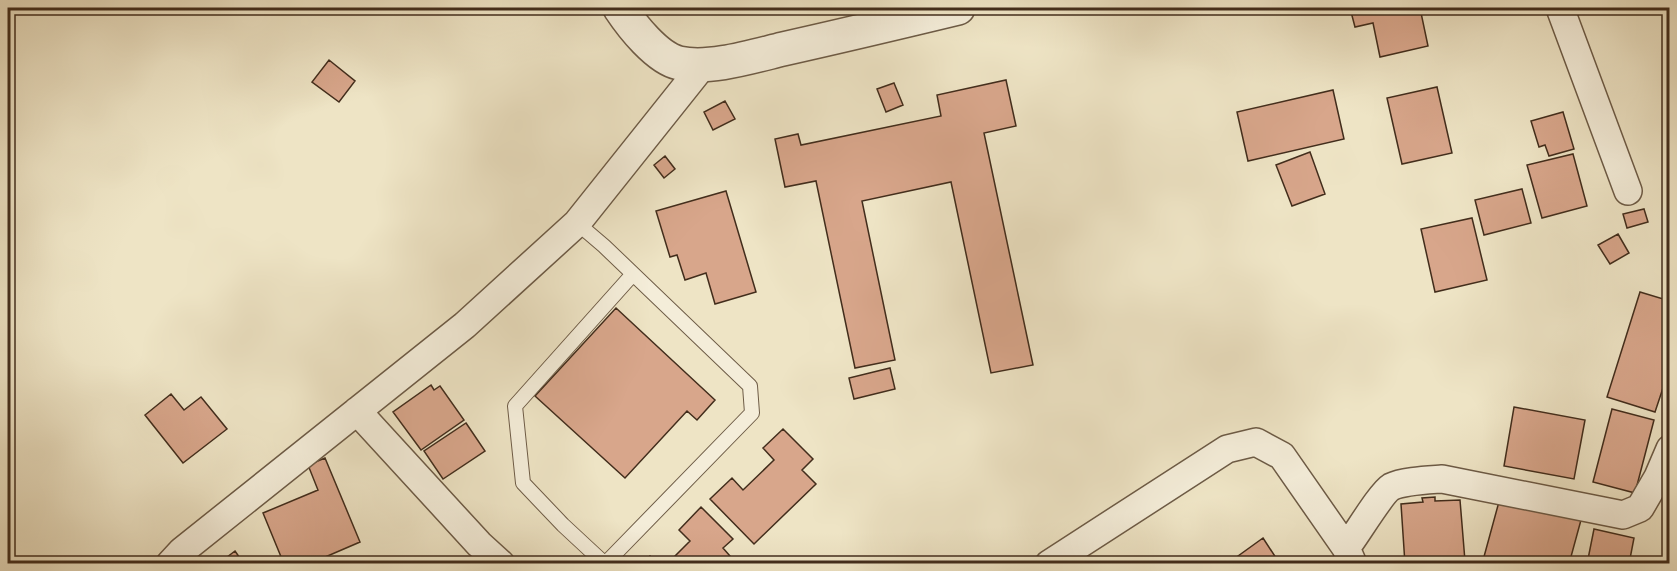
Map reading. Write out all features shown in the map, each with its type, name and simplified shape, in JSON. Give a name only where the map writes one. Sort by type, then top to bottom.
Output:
[{"type":"street","points":[[620,8],[653,48],[676,62],[689,65],[703,65],[794,46],[958,8]]},
{"type":"street","points":[[1560,8],[1628,191]]},
{"type":"street","points":[[170,564],[182,551],[465,325],[577,223],[703,65]]},
{"type":"street","points":[[357,411],[479,544],[501,564]]},
{"type":"street","points":[[1049,564],[1227,449],[1256,442],[1282,456],[1349,556],[1374,508],[1390,488],[1416,481],[1442,479],[1623,515],[1640,508],[1658,477],[1670,449]]},
{"type":"lane","points":[[577,223],[604,246],[750,386],[752,413],[605,564],[523,483],[515,406],[633,274]]},
{"type":"building","points":[[1350,8],[1420,8],[1428,46],[1380,57],[1373,23],[1355,27]]},
{"type":"building","points":[[329,60],[355,81],[339,102],[312,82]]},
{"type":"building","points":[[1006,80],[1016,126],[984,133],[1033,365],[991,373],[951,182],[862,201],[895,360],[855,368],[816,181],[785,187],[775,139],[798,134],[801,145],[941,116],[937,95]]},
{"type":"building","points":[[894,83],[903,105],[886,112],[877,89]]},
{"type":"building","points":[[1437,87],[1452,153],[1402,164],[1387,98]]},
{"type":"building","points":[[1333,90],[1344,139],[1248,161],[1237,112]]},
{"type":"building","points":[[725,101],[735,119],[713,130],[704,112]]},
{"type":"building","points":[[1563,112],[1574,149],[1549,156],[1545,145],[1539,147],[1531,121]]},
{"type":"building","points":[[1310,152],[1325,194],[1292,206],[1276,165]]},
{"type":"building","points":[[1573,154],[1587,206],[1542,218],[1527,165]]},
{"type":"building","points":[[665,156],[675,169],[664,178],[654,165]]},
{"type":"building","points":[[1522,189],[1531,223],[1484,235],[1475,200]]},
{"type":"building","points":[[726,191],[756,292],[715,304],[706,273],[685,280],[677,255],[670,257],[656,211]]},
{"type":"building","points":[[1644,209],[1648,222],[1627,228],[1623,214]]},
{"type":"building","points":[[1472,218],[1487,280],[1435,292],[1421,229]]},
{"type":"building","points":[[1618,234],[1629,253],[1610,264],[1598,245]]},
{"type":"building","points":[[1640,292],[1670,301],[1670,367],[1655,412],[1607,397]]},
{"type":"building","points":[[616,308],[715,400],[697,420],[687,411],[625,478],[535,396]]},
{"type":"building","points":[[890,368],[895,389],[854,399],[849,378]]},
{"type":"building","points":[[431,385],[434,390],[440,386],[464,420],[421,450],[393,412]]},
{"type":"building","points":[[171,394],[184,410],[201,397],[227,429],[183,463],[145,415]]},
{"type":"building","points":[[1514,407],[1585,420],[1574,479],[1504,466]]},
{"type":"building","points":[[1612,409],[1654,420],[1635,493],[1593,482]]},
{"type":"building","points":[[466,423],[485,451],[443,479],[424,451]]},
{"type":"building","points":[[783,429],[813,459],[802,470],[816,484],[754,544],[710,499],[732,478],[743,490],[774,460],[763,448]]},
{"type":"building","points":[[325,458],[360,542],[309,564],[284,564],[263,513],[318,490],[308,465]]},
{"type":"building","points":[[1435,497],[1435,501],[1460,500],[1465,561],[1405,564],[1401,504],[1423,502],[1422,498]]},
{"type":"building","points":[[1500,498],[1581,520],[1569,564],[1558,564],[1545,560],[1544,564],[1482,564]]},
{"type":"building","points":[[701,507],[733,539],[723,548],[737,564],[667,564],[690,541],[679,530]]},
{"type":"building","points":[[1594,529],[1634,538],[1629,564],[1587,564]]},
{"type":"building","points":[[1263,538],[1280,564],[1227,564]]},
{"type":"building","points":[[235,551],[244,564],[218,564]]},
{"type":"building","points":[[650,556],[658,564],[642,564]]}]
